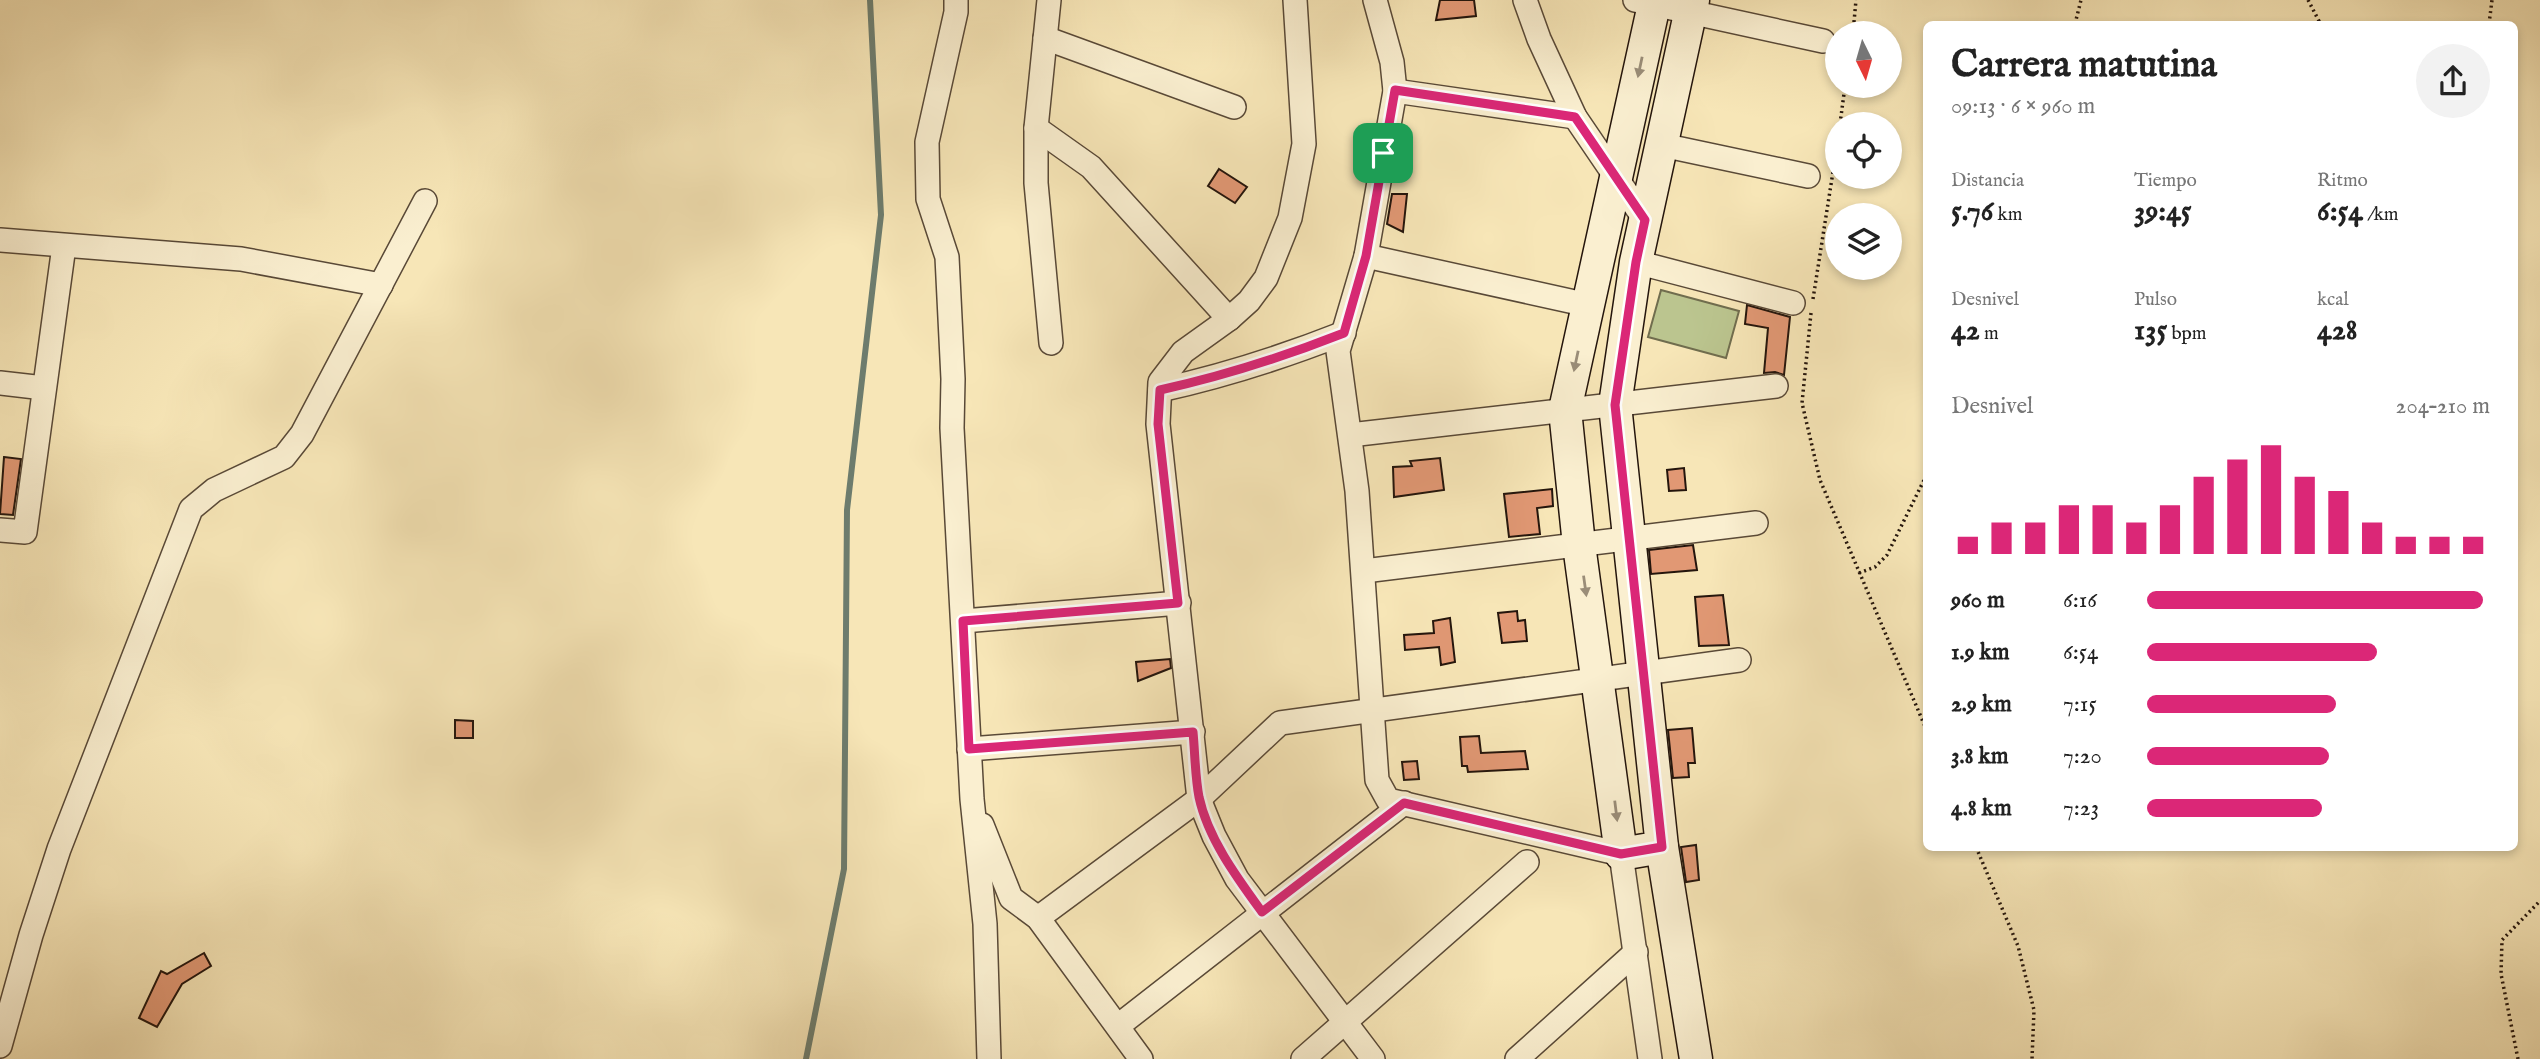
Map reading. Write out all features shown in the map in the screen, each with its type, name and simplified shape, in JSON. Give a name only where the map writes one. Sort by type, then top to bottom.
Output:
[{"type":"street","points":[[956,0],[956,12],[927,142],[928,199],[947,257],[953,379],[952,428],[972,799],[985,925],[989,1059]]},
{"type":"street","points":[[1049,0],[1036,128],[1036,183],[1051,343]]},
{"type":"street","points":[[1295,0],[1304,144],[1290,218],[1266,278],[1249,300],[1229,320],[1183,352],[1160,382],[1158,424],[1199,799],[1214,836],[1237,879],[1373,1059]]},
{"type":"street","points":[[1375,0],[1392,62],[1395,90],[1366,256],[1338,351],[1364,571],[1377,780],[1388,800],[1621,854],[1662,847]]},
{"type":"street","points":[[1525,0],[1539,39],[1575,117],[1645,220]]},
{"type":"street","points":[[1650,1059],[1579,545],[1565,410],[1616,179],[1648,1],[1692,6],[1823,41]]},
{"type":"street","points":[[1692,6],[1636,262],[1615,405],[1662,847],[1696,1059]]},
{"type":"street","points":[[1045,38],[1234,107]]},
{"type":"street","points":[[1395,90],[1575,117]]},
{"type":"street","points":[[1036,128],[1091,167],[1229,320]]},
{"type":"street","points":[[1662,145],[1808,176]]},
{"type":"street","points":[[0,1046],[30,935],[59,849],[191,509],[214,489],[284,457],[302,434],[425,201]]},
{"type":"street","points":[[0,240],[241,260],[381,285]]},
{"type":"street","points":[[0,530],[25,532],[64,246]]},
{"type":"street","points":[[1366,256],[1588,305]]},
{"type":"street","points":[[1636,262],[1793,303]]},
{"type":"street","points":[[1160,390],[1235,373],[1344,333]]},
{"type":"street","points":[[0,383],[44,388]]},
{"type":"street","points":[[1350,435],[1776,386]]},
{"type":"street","points":[[1364,571],[1756,523]]},
{"type":"street","points":[[963,621],[1178,603]]},
{"type":"street","points":[[1038,918],[1199,799],[1280,723],[1740,660]]},
{"type":"street","points":[[969,749],[1193,732]]},
{"type":"street","points":[[972,799],[1011,898],[1038,918],[1141,1059]]},
{"type":"street","points":[[1118,1026],[1404,803]]},
{"type":"street","points":[[1303,1059],[1527,862]]},
{"type":"street","points":[[1517,1059],[1636,952]]},
{"type":"path","points":[[1854,21],[1856,0]]},
{"type":"path","points":[[2076,21],[2081,0]]},
{"type":"path","points":[[2308,0],[2319,21]]},
{"type":"path","points":[[2489,21],[2491,0]]},
{"type":"path","points":[[1830,189],[1812,306],[1802,403],[1820,480],[1923,722]]},
{"type":"path","points":[[1860,573],[1875,567],[1887,555],[1923,482]]},
{"type":"path","points":[[1978,851],[2018,946],[2034,1010],[2032,1059]]},
{"type":"path","points":[[2518,1059],[2501,974],[2502,940],[2540,901]]},
{"type":"green space","points":[[1661,290],[1739,311],[1726,358],[1648,337]]},
{"type":"building","points":[[1440,0],[1474,0],[1476,16],[1436,20]]},
{"type":"building","points":[[1219,169],[1247,187],[1235,203],[1208,186]]},
{"type":"building","points":[[1392,194],[1407,194],[1403,232],[1387,224]]},
{"type":"building","points":[[1747,305],[1790,317],[1784,375],[1764,373],[1768,328],[1745,324]]},
{"type":"building","points":[[4,457],[21,459],[13,515],[0,514]]},
{"type":"building","points":[[1440,458],[1444,490],[1394,497],[1393,467],[1412,466],[1410,461]]},
{"type":"building","points":[[1684,468],[1686,490],[1669,491],[1667,470]]},
{"type":"building","points":[[1552,489],[1553,506],[1537,508],[1540,534],[1509,537],[1504,494]]},
{"type":"building","points":[[1693,545],[1697,570],[1651,574],[1649,550]]},
{"type":"building","points":[[1723,595],[1729,645],[1699,646],[1695,597]]},
{"type":"building","points":[[1517,611],[1518,621],[1525,620],[1527,641],[1502,643],[1498,613]]},
{"type":"building","points":[[1450,618],[1455,662],[1441,665],[1439,647],[1405,650],[1404,635],[1434,633],[1433,621]]},
{"type":"building","points":[[1170,659],[1171,668],[1138,681],[1136,662]]},
{"type":"building","points":[[455,720],[473,721],[473,738],[455,738]]},
{"type":"building","points":[[1692,728],[1695,763],[1688,763],[1689,777],[1673,778],[1668,730]]},
{"type":"building","points":[[1479,736],[1481,753],[1525,751],[1528,769],[1468,772],[1467,766],[1462,766],[1460,737]]},
{"type":"building","points":[[1417,761],[1419,779],[1404,780],[1402,762]]},
{"type":"building","points":[[1696,845],[1699,880],[1686,882],[1681,847]]},
{"type":"building","points":[[204,953],[211,966],[182,984],[157,1027],[139,1018],[161,971],[167,974]]},
{"type":"waterway","points":[[806,1059],[844,869],[847,510],[881,215],[870,0]]},
{"type":"route","points":[[1395,90],[1575,117],[1645,220],[1636,262],[1615,405],[1662,847],[1621,854],[1404,803],[1262,912],[1237,879],[1214,836],[1199,799],[1193,732],[969,749],[963,621],[1178,603],[1158,424],[1160,390],[1222,377],[1344,333],[1366,256],[1383,153],[1395,90]]}]
